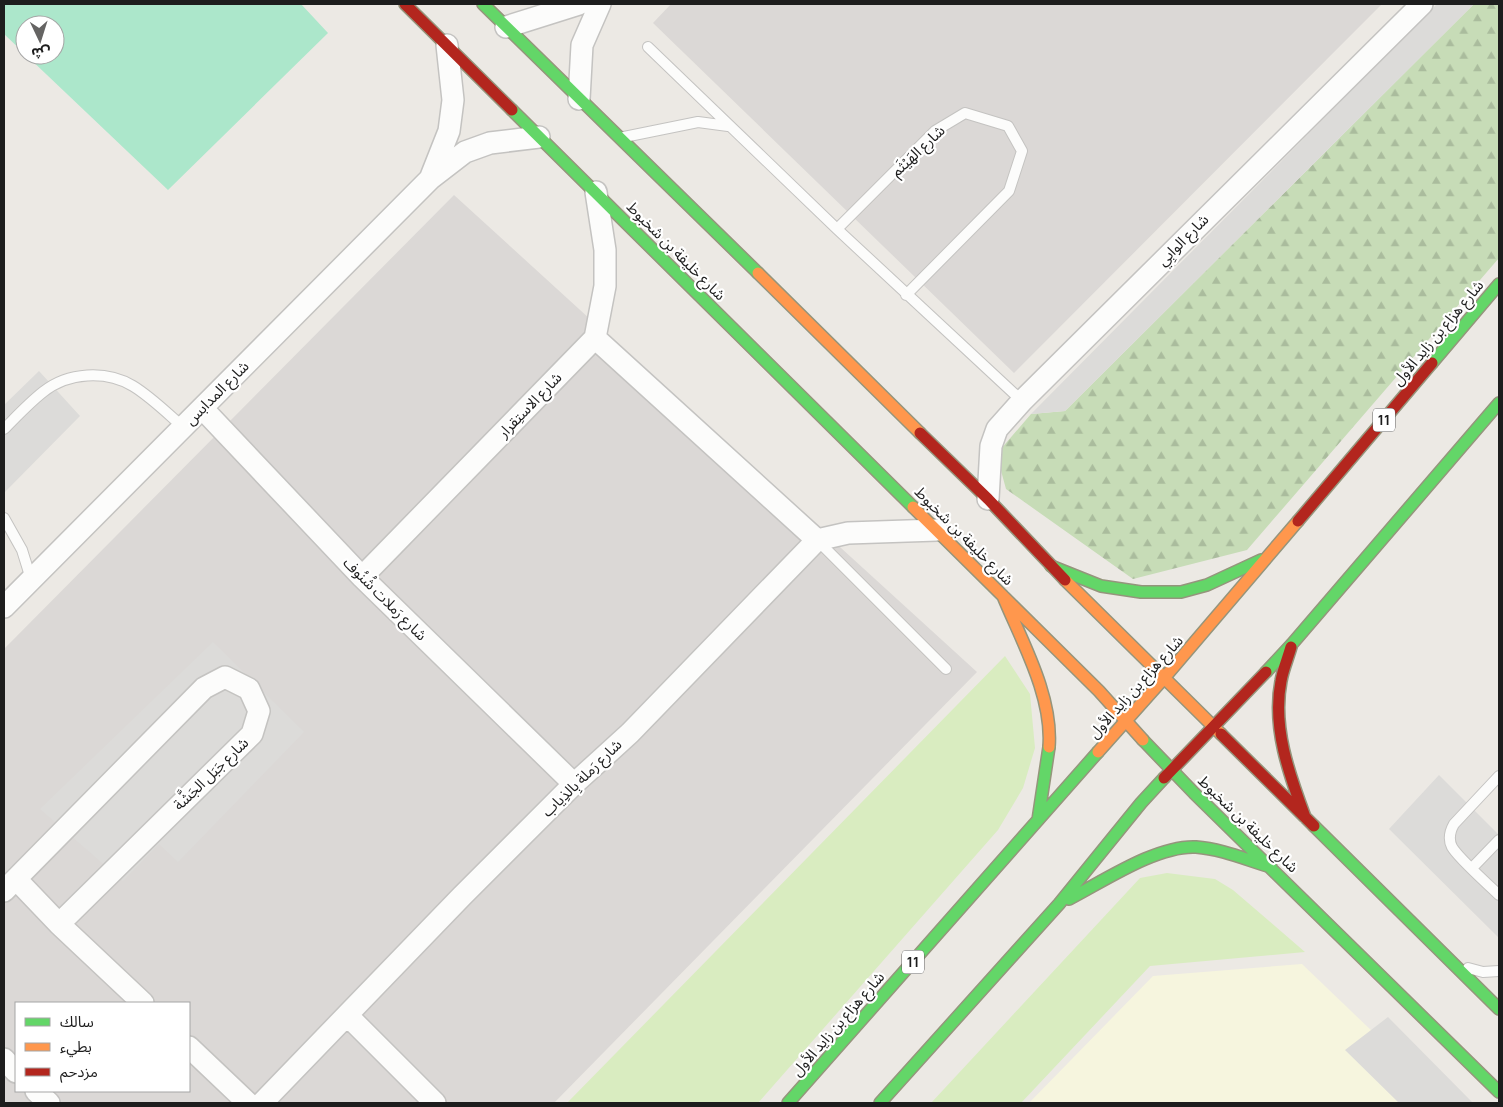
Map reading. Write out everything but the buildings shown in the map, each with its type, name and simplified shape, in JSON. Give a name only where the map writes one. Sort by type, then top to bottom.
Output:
[{"type":"main road","name":"شارع خليفة بن شخبوط","points":[[405,4],[1099,691],[1194,793],[1499,1092]]},
{"type":"main road","points":[[483,4],[988,499],[1051,566],[1499,1009]]},
{"type":"main road","name":"شارع هزاع بن زايد الأول","points":[[788,1103],[1164,678],[1499,284]]},
{"type":"main road","points":[[880,1103],[1059,904],[1172,770],[1292,644],[1499,403]]},
{"type":"main road","points":[[1051,566],[1101,586],[1141,592],[1181,592],[1207,585],[1269,556]]},
{"type":"main road","points":[[1003,596],[1034,669],[1048,710],[1050,737],[1048,761],[1038,821]]},
{"type":"main road","points":[[1292,644],[1281,680],[1279,720],[1284,758],[1305,817]]},
{"type":"main road","points":[[1059,904],[1157,854],[1172,849],[1189,847],[1205,849],[1271,868]]},
{"type":"street","points":[[506,27],[579,4]]},
{"type":"street","points":[[579,99],[582,45],[600,4]]},
{"type":"street","name":"شارع الوابِي","points":[[988,499],[990,446],[997,429],[1022,401],[1422,4]]},
{"type":"street","name":"شارع المدابس","points":[[430,179],[449,131],[451,116],[452,100],[447,45]]},
{"type":"street","name":"شارع المدابس","points":[[4,607],[430,179],[465,152],[490,143],[539,137]]},
{"type":"street","points":[[596,192],[605,250],[605,286],[595,338],[817,540],[848,533],[937,530]]},
{"type":"street","name":"شارع الاستِقرار","points":[[362,577],[595,338]]},
{"type":"street","name":"شارع رَملات شُنُوف","points":[[202,408],[362,577],[574,784]]},
{"type":"street","name":"شارع رَملة بِالذِياب","points":[[262,1103],[462,896],[574,784],[630,732],[817,540]]},
{"type":"street","name":"شارع جَبَل الجَشَّة","points":[[59,924],[252,734],[258,711],[249,689],[225,677],[204,688],[10,885],[59,924],[142,1002]]},
{"type":"street","points":[[347,1016],[435,1103]]},
{"type":"street","points":[[190,1048],[248,1103]]},
{"type":"street","points":[[4,1059],[15,1071]]},
{"type":"street","points":[[37,1092],[49,1103]]},
{"type":"lane","points":[[648,47],[728,126],[1022,401]]},
{"type":"lane","name":"شارع الهَيْثَم","points":[[837,229],[935,131],[965,113],[1008,126],[1022,152],[1009,191],[906,294]]},
{"type":"lane","points":[[618,138],[698,122],[728,126]]},
{"type":"lane","points":[[4,429],[43,392],[54,385],[73,378],[93,375],[120,380],[132,385],[183,427]]},
{"type":"lane","points":[[4,518],[22,550],[31,579]]},
{"type":"lane","points":[[817,540],[946,669]]},
{"type":"lane","points":[[1499,776],[1454,824],[1450,832],[1452,846],[1499,895]]},
{"type":"lane","points":[[1472,868],[1499,840]]},
{"type":"lane","points":[[1454,964],[1483,972],[1499,971]]},
{"type":"shaded area","points":[[671,4],[1382,4],[1014,373],[653,23]]},
{"type":"shaded area","points":[[1437,4],[1474,4],[1065,411],[1031,414]]},
{"type":"shaded area","points":[[454,195],[977,672],[554,1103],[4,1103],[4,649]]},
{"type":"shaded area","points":[[39,371],[80,416],[4,493],[4,405]]},
{"type":"shaded area","points":[[213,642],[304,732],[178,862],[159,844],[123,881],[40,809]]},
{"type":"shaded area","points":[[1439,775],[1499,835],[1499,938],[1389,829]]},
{"type":"shaded area","points":[[1302,964],[1447,1103],[1029,1103],[1153,976]]},
{"type":"shaded area","points":[[1388,1017],[1473,1103],[1399,1103],[1345,1050]]},
{"type":"green space","points":[[4,4],[301,4],[328,33],[168,190],[37,65],[65,65],[65,15],[15,15],[15,44],[4,34]]},
{"type":"green space","points":[[1474,4],[1499,4],[1499,258],[1247,550],[1133,579],[1006,489],[1000,467],[1000,450],[1031,414],[1065,411]]},
{"type":"green space","points":[[1005,656],[1030,694],[1035,748],[1023,788],[998,830],[758,1103],[567,1103]]},
{"type":"green space","points":[[1167,873],[1215,879],[1233,890],[1305,952],[1150,966],[1021,1103],[931,1103],[1140,878]]},
{"type":"traffic: fast","points":[[483,4],[758,273]]},
{"type":"traffic: fast","points":[[512,110],[913,507]]},
{"type":"traffic: fast","points":[[1432,363],[1499,284]]},
{"type":"traffic: fast","points":[[1266,672],[1499,403]]},
{"type":"traffic: fast","points":[[1051,566],[1101,586],[1141,592],[1181,592],[1207,585],[1261,560]]},
{"type":"traffic: fast","points":[[1143,740],[1194,793],[1499,1092]]},
{"type":"traffic: fast","points":[[1038,820],[1049,747]]},
{"type":"traffic: fast","points":[[788,1103],[1098,752]]},
{"type":"traffic: fast","points":[[880,1103],[1059,904],[1141,803],[1164,778]]},
{"type":"traffic: fast","points":[[1314,826],[1499,1009]]},
{"type":"traffic: fast","points":[[1069,899],[1148,858],[1181,848],[1196,847],[1215,850],[1271,867]]},
{"type":"traffic: slow","points":[[758,273],[920,433]]},
{"type":"traffic: slow","points":[[913,507],[1099,691],[1143,740]]},
{"type":"traffic: slow","points":[[1098,752],[1298,521]]},
{"type":"traffic: slow","points":[[1065,580],[1221,734]]},
{"type":"traffic: slow","points":[[1003,596],[1035,670],[1041,689],[1049,728],[1049,747]]},
{"type":"traffic: jam","points":[[405,4],[512,110]]},
{"type":"traffic: jam","points":[[1298,521],[1432,363]]},
{"type":"traffic: jam","points":[[920,433],[988,499],[1065,580]]},
{"type":"traffic: jam","points":[[1291,647],[1281,681],[1279,698],[1280,733],[1293,784],[1305,817]]},
{"type":"traffic: jam","points":[[1164,778],[1266,672]]},
{"type":"traffic: jam","points":[[1221,734],[1314,826]]}]
